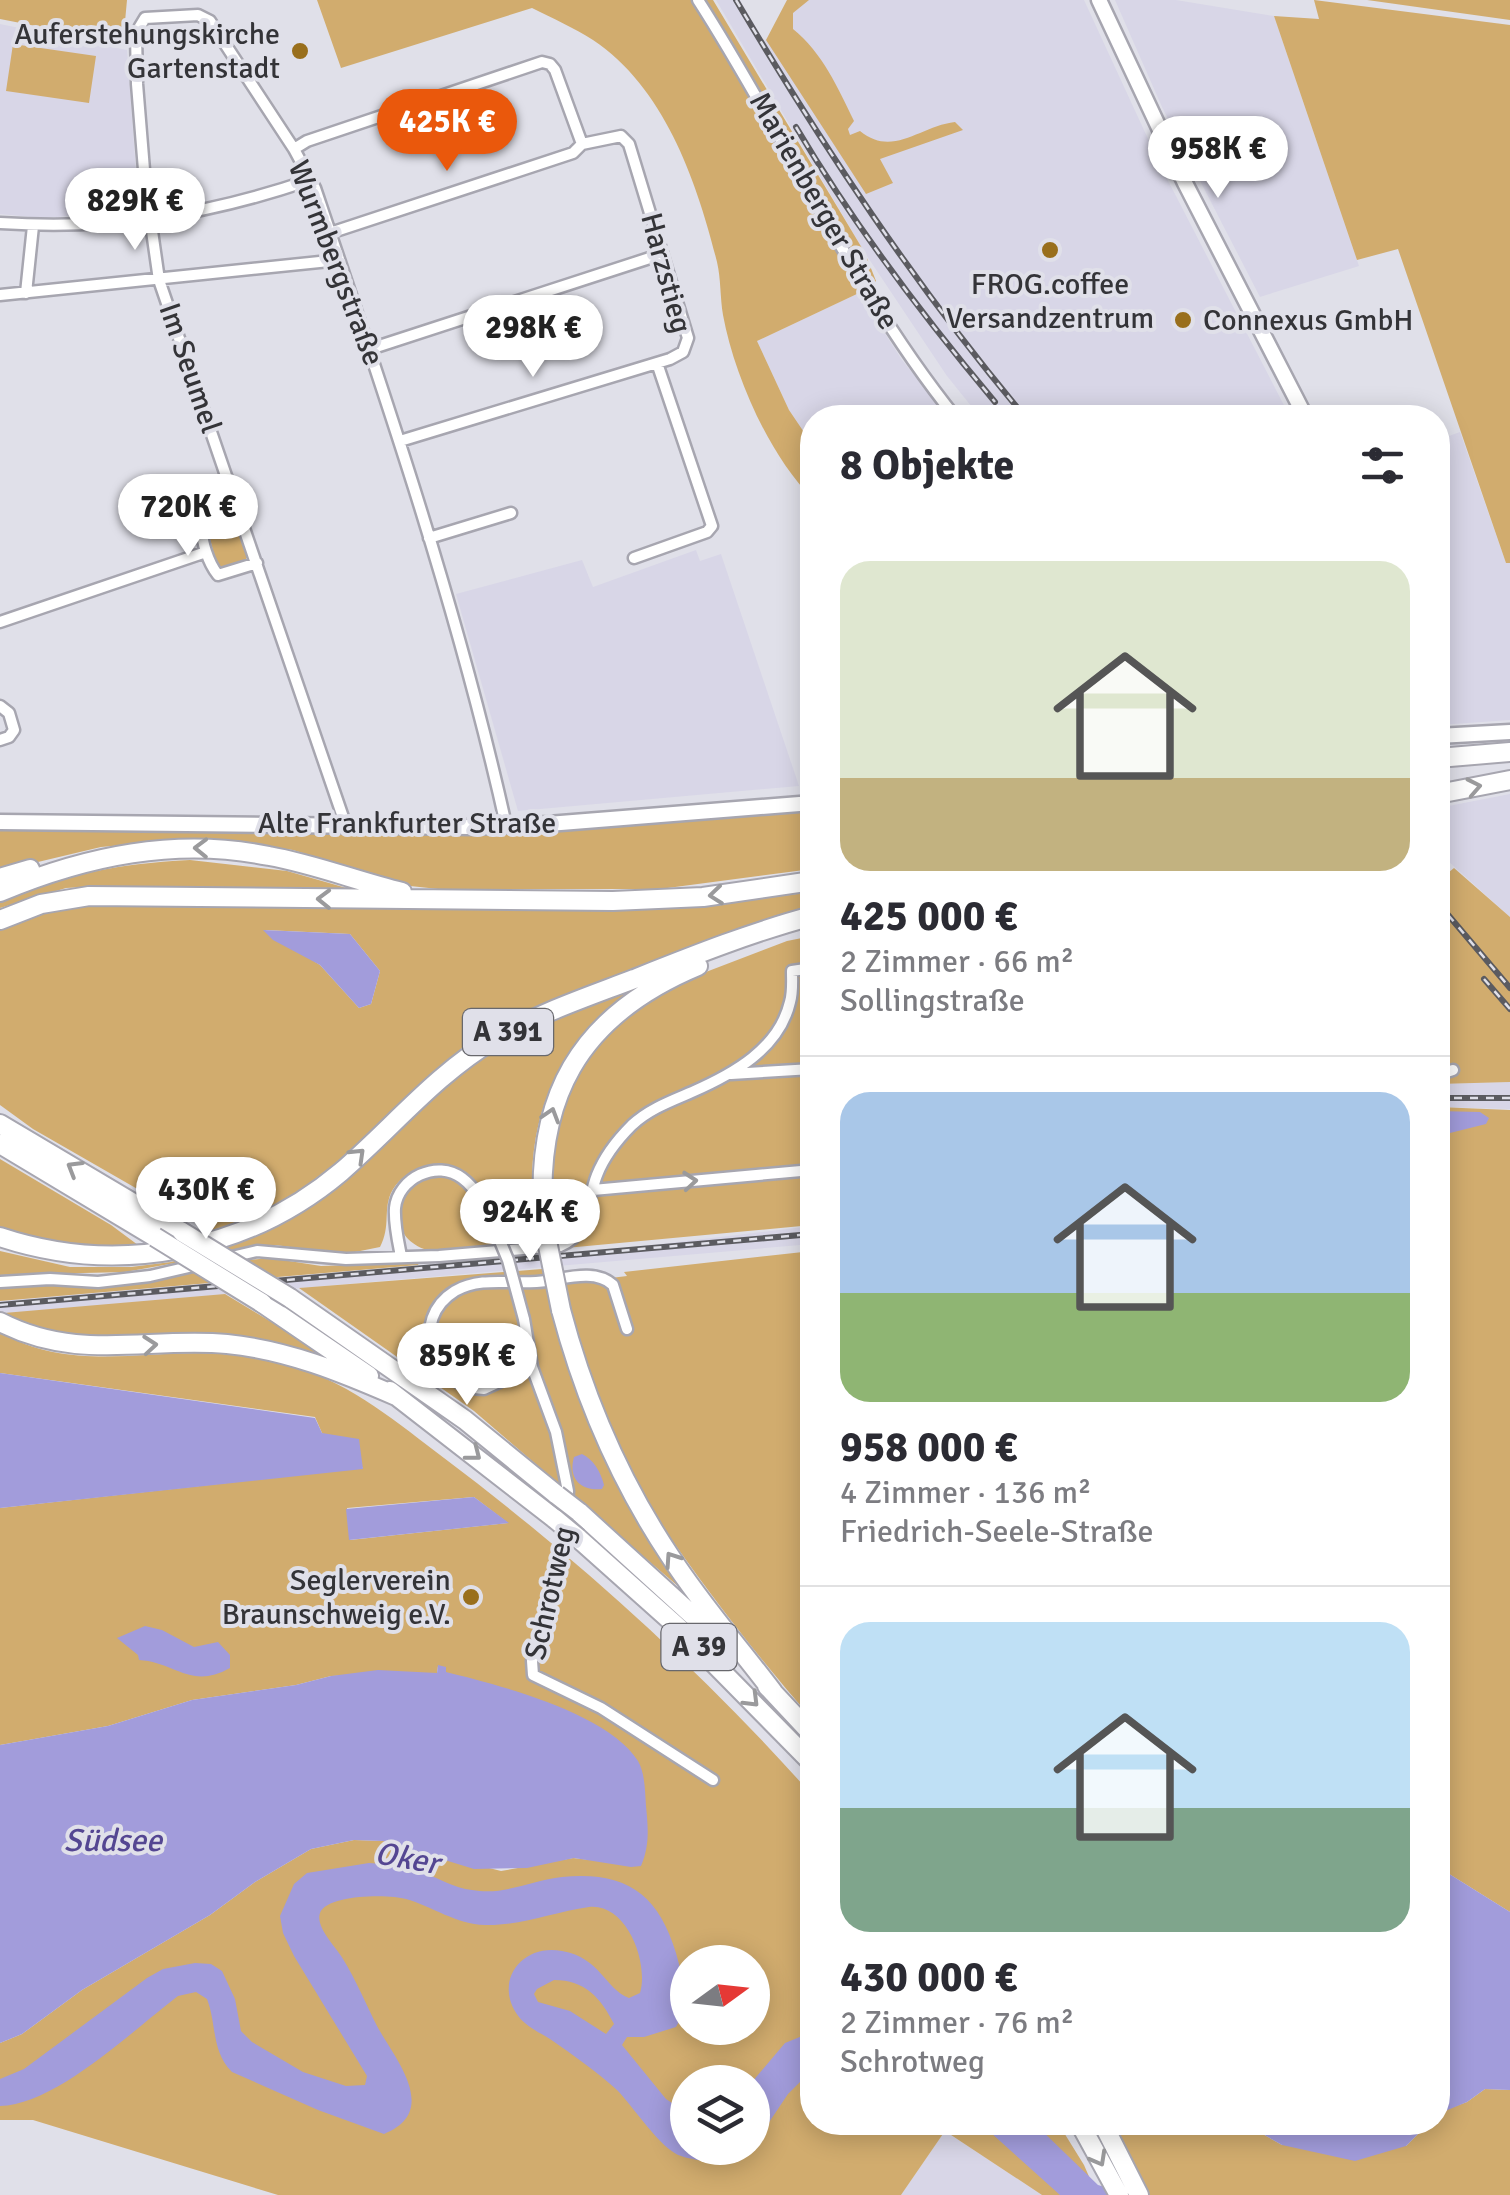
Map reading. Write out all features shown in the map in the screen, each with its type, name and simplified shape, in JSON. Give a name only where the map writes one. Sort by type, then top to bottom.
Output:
[{"type":"highway","points":[[1450,757],[1510,752]]},
{"type":"highway","points":[[1450,792],[1510,780]]},
{"type":"highway","points":[[0,892],[84,862],[155,849],[225,849],[288,860],[364,883],[456,901]]},
{"type":"highway","points":[[0,878],[65,860],[84,862]]},
{"type":"highway","points":[[0,920],[41,904],[89,896],[613,901],[703,897],[800,883]]},
{"type":"highway","name":"A 391","points":[[0,1237],[60,1252],[110,1256],[158,1253],[235,1234],[278,1214],[321,1187],[442,1077],[496,1038],[564,1005],[800,922]]},
{"type":"highway","points":[[773,1692],[671,1558],[632,1493],[584,1386],[561,1310],[544,1226],[540,1175],[548,1124],[566,1076],[596,1034],[633,1000],[656,986],[800,923]]},
{"type":"highway","name":"A 39","points":[[0,1121],[290,1298],[465,1420],[579,1512],[670,1593],[800,1721]]},
{"type":"highway","name":"A 39","points":[[0,1144],[262,1303],[396,1396],[578,1538],[680,1628],[800,1752]]},
{"type":"highway","points":[[0,1322],[53,1342],[92,1348],[188,1343],[250,1347],[314,1362],[396,1396]]},
{"type":"highway","points":[[1086,2135],[1119,2195]]},
{"type":"highway","points":[[1109,2135],[1139,2195]]},
{"type":"street","name":"Marienberger Straße","points":[[698,0],[766,110],[876,309],[946,405]]},
{"type":"street","points":[[1099,0],[1184,181],[1299,405]]},
{"type":"street","name":"Wurmbergstraße","points":[[137,84],[139,23],[156,16],[205,17],[294,149],[310,180],[400,441],[506,826]]},
{"type":"street","points":[[294,149],[542,62],[555,70],[582,144],[573,153],[330,234]]},
{"type":"street","name":"Im Seumel","points":[[137,84],[159,280],[346,826]]},
{"type":"street","name":"Harzstieg","points":[[400,441],[683,352],[688,338],[627,140],[618,136],[582,144]]},
{"type":"street","points":[[0,223],[102,226],[150,221],[214,209],[310,180]]},
{"type":"street","points":[[26,292],[33,226]]},
{"type":"street","points":[[370,349],[662,254]]},
{"type":"street","points":[[0,295],[339,260]]},
{"type":"street","points":[[634,558],[708,532],[712,526],[657,363]]},
{"type":"street","points":[[240,513],[203,526],[206,552],[218,574],[257,562]]},
{"type":"street","points":[[429,538],[511,513]]},
{"type":"street","points":[[0,622],[206,552]]},
{"type":"street","points":[[0,706],[9,714],[14,730],[0,740]]},
{"type":"street","points":[[1450,735],[1510,732]]},
{"type":"street","name":"Alte Frankfurter Straße","points":[[0,822],[506,826],[800,803]]},
{"type":"street","points":[[0,1282],[98,1282],[150,1276],[257,1252],[346,1259],[560,1246],[572,1241],[581,1230],[592,1190],[613,1148],[642,1116],[730,1074],[752,1058],[779,1027],[790,1004],[792,971],[800,970]]},
{"type":"street","points":[[730,1074],[800,1070]]},
{"type":"street","name":"Schrotweg","points":[[401,1256],[395,1206],[407,1184],[420,1174],[436,1170],[462,1178],[480,1198],[508,1260],[532,1367],[556,1432],[566,1473],[568,1506],[563,1549],[532,1661],[532,1675],[601,1708],[713,1780]]},
{"type":"street","points":[[592,1190],[800,1171]]},
{"type":"street","points":[[532,1367],[484,1389],[453,1381],[439,1367],[431,1350],[430,1324],[438,1308],[458,1290],[486,1280],[524,1284],[588,1276],[608,1280],[613,1285],[627,1328]]},
{"type":"shaded area","points":[[0,0],[127,0],[123,43],[0,19]]},
{"type":"shaded area","points":[[317,0],[713,0],[865,253],[876,281],[859,293],[757,341],[800,426],[800,484],[768,437],[736,363],[723,315],[717,262],[688,169],[659,110],[618,60],[593,40],[532,8],[341,68]]},
{"type":"shaded area","points":[[716,0],[740,0],[764,41],[781,28],[796,0],[1084,0],[1161,167],[1284,405],[970,405],[865,253]]},
{"type":"shaded area","points":[[787,0],[809,0],[793,13],[793,29],[813,48],[835,83],[854,121],[848,129],[850,135],[860,131],[884,142],[955,122],[963,130],[880,159],[893,183],[866,194],[766,40]]},
{"type":"shaded area","points":[[1115,0],[1176,0],[1274,16],[1359,266],[1260,297],[1162,107]]},
{"type":"shaded area","points":[[1314,0],[1510,25],[1510,563],[1506,563],[1398,249],[1357,260],[1274,16],[1319,19]]},
{"type":"shaded area","points":[[1367,0],[1510,0],[1510,20]]},
{"type":"shaded area","points":[[0,24],[127,50],[139,211],[42,218],[0,214]]},
{"type":"shaded area","points":[[13,44],[96,56],[89,103],[6,91]]},
{"type":"shaded area","points":[[859,293],[902,360],[939,405],[800,405],[800,426],[757,341]]},
{"type":"shaded area","points":[[1460,432],[1506,563],[1510,563],[1510,720],[1450,724],[1450,436]]},
{"type":"shaded area","points":[[231,521],[240,525],[250,553],[244,562],[222,568],[216,562],[208,531]]},
{"type":"shaded area","points":[[696,550],[700,561],[721,554],[799,786],[518,811],[456,594],[582,560],[593,587]]},
{"type":"shaded area","points":[[1510,794],[1510,917],[1450,863],[1450,806]]},
{"type":"shaded area","points":[[800,810],[800,871],[660,889],[438,889],[401,885],[293,850],[203,838],[101,847],[0,871],[0,830],[325,830]]},
{"type":"shaded area","points":[[190,860],[287,871],[357,891],[101,886],[66,888],[0,908],[0,900],[71,877],[138,864]]},
{"type":"shaded area","points":[[1454,868],[1510,917],[1510,1082],[1450,1084],[1450,871]]},
{"type":"shaded area","points":[[800,894],[800,908],[695,946],[504,1025],[435,1072],[336,1163],[295,1194],[214,1233],[33,1129],[0,1105],[0,929],[20,919],[86,903],[596,910],[704,906]],"holes":[[[265,930],[350,934],[380,971],[371,1004],[359,1008],[320,965]]]},
{"type":"shaded area","points":[[800,938],[800,1226],[555,1249],[547,1199],[548,1142],[579,1063],[639,1005],[685,980]]},
{"type":"shaded area","points":[[639,985],[581,1038],[561,1067],[547,1098],[537,1130],[533,1166],[536,1244],[511,1247],[478,1188],[467,1176],[438,1165],[411,1172],[393,1189],[380,1247],[345,1254],[275,1245],[125,1272],[0,1275],[0,1251],[70,1267],[131,1267],[171,1262],[251,1236],[471,1062],[550,1019]]},
{"type":"shaded area","points":[[1510,1082],[1510,1109],[1450,1107],[1450,1084]]},
{"type":"shaded area","points":[[1450,1108],[1510,1110],[1510,1912],[1450,1874]]},
{"type":"shaded area","points":[[0,1159],[111,1225],[142,1248],[83,1249],[0,1232]]},
{"type":"shaded area","points":[[431,1174],[446,1176],[467,1189],[480,1210],[494,1249],[449,1253],[424,1249],[411,1242],[399,1222],[402,1199],[419,1180]]},
{"type":"shaded area","points":[[800,1227],[800,1245],[0,1314],[0,1301],[627,1248]]},
{"type":"shaded area","points":[[800,1252],[800,1705],[680,1552],[628,1469],[594,1385],[562,1284],[627,1276],[624,1272]]},
{"type":"shaded area","points":[[270,1258],[321,1266],[419,1263],[0,1301],[0,1288],[19,1284],[144,1281]]},
{"type":"shaded area","points":[[542,1269],[554,1319],[583,1402],[686,1593],[474,1411],[299,1288]]},
{"type":"shaded area","points":[[225,1294],[343,1365],[290,1350],[52,1337],[4,1313]]},
{"type":"shaded area","points":[[0,1332],[24,1344],[73,1355],[236,1355],[285,1365],[337,1384],[410,1432],[542,1535],[682,1660],[800,1782],[800,2135],[942,2135],[901,2195],[278,2195],[33,2120],[0,2120],[0,2043],[22,2034],[82,1990],[210,1915],[255,1882],[311,1849],[354,1840],[383,1841],[501,1871],[573,1858],[591,1860],[438,1666],[437,1673],[331,1676],[192,1700],[108,1726],[0,1745],[0,1508],[363,1468],[322,1433],[315,1417],[0,1373]],"holes":[[[474,1497],[508,1523],[350,1540],[347,1508]]]},
{"type":"shaded area","points":[[1485,2089],[1510,2090],[1510,2195],[1149,2195],[1120,2135],[1264,2135],[1282,2145],[1406,2146],[1417,2135],[1450,2135],[1450,2108]]},
{"type":"shaded area","points":[[942,2135],[951,2135],[1042,2195],[901,2195]]},
{"type":"shaded area","points":[[951,2135],[1065,2135],[1097,2195],[1042,2195]]},
{"type":"water","points":[[263,930],[350,934],[380,971],[371,1004],[359,1008],[320,965],[273,940]]},
{"type":"water","points":[[1450,1111],[1480,1112],[1489,1118],[1486,1124],[1450,1133]]},
{"type":"water","points":[[0,1373],[315,1418],[322,1433],[359,1439],[363,1469],[0,1508]]},
{"type":"water","points":[[582,1454],[599,1471],[602,1489],[588,1488],[574,1477],[574,1457]]},
{"type":"water","points":[[474,1497],[509,1523],[349,1540],[346,1509]]},
{"type":"water","points":[[145,1626],[162,1630],[194,1647],[218,1642],[230,1655],[230,1668],[194,1676],[139,1660],[117,1638]]},
{"type":"water","name":"Südsee","points":[[438,1665],[446,1667],[446,1672],[551,1703],[603,1729],[623,1744],[638,1761],[644,1782],[648,1836],[641,1866],[574,1858],[527,1868],[474,1869],[383,1841],[354,1840],[311,1849],[255,1882],[210,1915],[82,1990],[22,2034],[0,2043],[0,1745],[108,1726],[192,1700],[378,1670],[437,1673]]},
{"type":"water","points":[[369,1863],[409,1868],[459,1887],[484,1891],[584,1876],[604,1878],[636,1890],[659,1915],[673,1945],[670,1945],[670,2029],[644,2037],[627,2037],[622,2045],[670,2102],[670,2149],[609,2083],[529,2026],[511,2004],[510,1979],[515,1968],[535,1953],[548,1950],[585,1960],[629,1998],[640,1993],[641,1966],[632,1937],[614,1915],[602,1908],[589,1907],[485,1925],[464,1922],[398,1897],[360,1897],[325,1907],[319,1919],[323,1931],[348,1967],[409,2084],[409,2112],[401,2124],[384,2134],[232,2072],[217,2047],[207,1999],[196,1992],[178,1996],[69,2080],[22,2102],[0,2106],[0,2079],[24,2069],[147,1978],[163,1969],[195,1963],[211,1964],[222,1971],[235,1999],[241,2031],[252,2042],[303,2072],[346,2086],[365,2085],[367,2076],[283,1933],[280,1916],[294,1884],[307,1873]],"holes":[[[554,1980],[575,1983],[604,2006],[614,2024],[606,2034],[570,2011],[538,2002],[534,1994]]]},
{"type":"water","points":[[1450,1874],[1510,1912],[1510,2090],[1485,2089],[1450,2109]]},
{"type":"water","points":[[800,2037],[800,2082],[770,2121],[770,2065],[766,2065],[785,2043]]},
{"type":"water","points":[[993,2135],[1046,2135],[1098,2185],[1132,2195],[1060,2195]]},
{"type":"water","points":[[1264,2135],[1417,2135],[1406,2146],[1355,2161],[1282,2145]]},
{"type":"railway","points":[[736,0],[872,215],[1016,405]]},
{"type":"railway","points":[[796,127],[890,269],[995,402]]},
{"type":"railway","points":[[1450,917],[1510,988]]},
{"type":"railway","points":[[1484,979],[1510,1009]]},
{"type":"railway","points":[[1450,1098],[1510,1098]]},
{"type":"railway","points":[[0,1305],[800,1235]]},
{"type":"place","name":"Auferstehungskirche Gartenstadt","points":[[300,51]]},
{"type":"place","name":"FROG.coffee Versandzentrum","points":[[1050,250]]},
{"type":"place","name":"Connexus GmbH","points":[[1183,320]]},
{"type":"place","name":"Seglerverein Braunschweig e.V.","points":[[471,1597]]},
{"type":"water label","name":"Oker","points":[[407,1858]]}]
